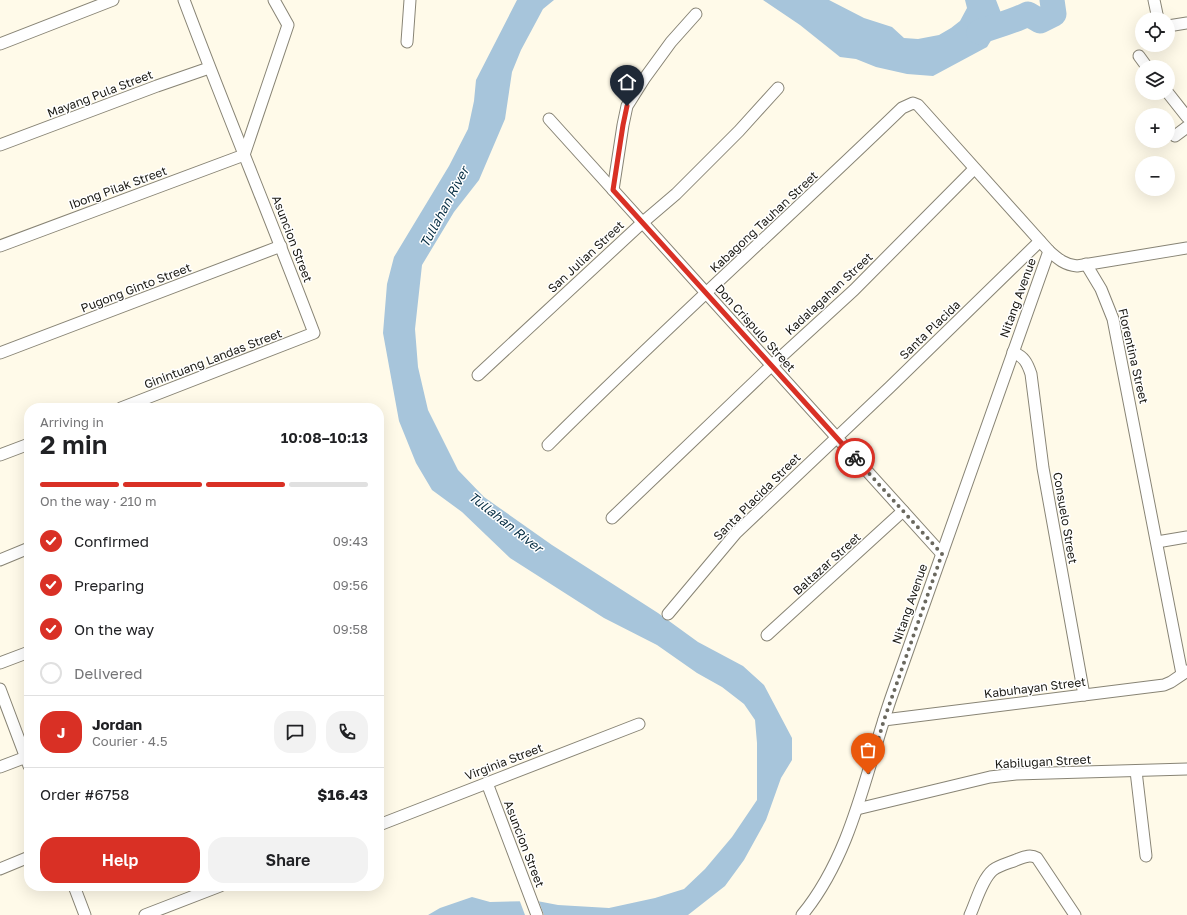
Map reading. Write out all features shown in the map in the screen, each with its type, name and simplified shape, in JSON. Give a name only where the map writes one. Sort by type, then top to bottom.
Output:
[{"type":"street","points":[[0,44],[113,0]]},
{"type":"street","name":"Asuncion Street","points":[[184,0],[209,68],[281,246],[314,334]]},
{"type":"street","points":[[244,155],[288,24],[274,0]]},
{"type":"street","points":[[407,42],[410,0]]},
{"type":"street","points":[[1154,0],[1157,12]]},
{"type":"street","points":[[613,190],[627,106],[644,79],[671,42],[696,14]]},
{"type":"street","points":[[1175,25],[1187,23]]},
{"type":"street","points":[[1139,56],[1142,60]]},
{"type":"street","name":"Mayang Pula Street","points":[[0,145],[209,68]]},
{"type":"street","name":"San Julian Street","points":[[478,375],[642,223],[676,194],[739,131],[778,88]]},
{"type":"street","points":[[1174,100],[1187,117]]},
{"type":"street","name":"Kabagong Tauhan Street","points":[[548,445],[618,376],[820,188],[902,108],[913,103],[918,105],[974,169]]},
{"type":"street","name":"Don Crispulo Street","points":[[548,119],[942,554]]},
{"type":"street","points":[[1175,135],[1187,127]]},
{"type":"street","name":"Ibong Pilak Street","points":[[0,246],[244,155]]},
{"type":"street","points":[[974,169],[1049,251],[1061,261],[1069,265],[1077,266],[1187,248]]},
{"type":"street","name":"Kadalagahan Street","points":[[612,518],[854,290],[974,169]]},
{"type":"street","name":"Santa Placida","points":[[837,438],[1040,241]]},
{"type":"street","name":"Pugong Ginto Street","points":[[0,353],[281,246]]},
{"type":"street","name":"Nitang Avenue","points":[[802,915],[822,889],[849,832],[884,720],[1049,251]]},
{"type":"street","name":"Florentina Street","points":[[1086,264],[1101,289],[1114,319],[1184,673]]},
{"type":"street","name":"Ginintuang Landas Street","points":[[134,403],[314,334]]},
{"type":"street","name":"Consuelo Street","points":[[1013,352],[1028,363],[1031,374],[1042,468],[1084,695]]},
{"type":"street","name":"Santa Placida Street","points":[[668,614],[736,533],[837,438]]},
{"type":"street","points":[[0,455],[24,446]]},
{"type":"street","name":"Baltazar Street","points":[[767,635],[903,511]]},
{"type":"street","points":[[1157,542],[1187,537]]},
{"type":"street","points":[[0,560],[24,550]]},
{"type":"street","points":[[0,663],[24,654]]},
{"type":"street","name":"Kabuhayan Street","points":[[884,720],[1164,685],[1184,673]]},
{"type":"street","points":[[0,689],[24,750]]},
{"type":"street","name":"Virginia Street","points":[[384,823],[639,724]]},
{"type":"street","points":[[0,767],[24,761]]},
{"type":"street","name":"Kabilugan Street","points":[[856,809],[990,777],[1016,774],[1187,769]]},
{"type":"street","points":[[1136,771],[1146,856]]},
{"type":"street","name":"Asuncion Street","points":[[487,783],[537,915]]},
{"type":"street","points":[[970,915],[984,881],[993,870],[1027,856],[1037,858],[1072,913]]},
{"type":"street","points":[[0,869],[24,859]]},
{"type":"street","points":[[76,891],[85,915]]},
{"type":"street","points":[[145,915],[207,891]]},
{"type":"water","name":"Tullahan River","points":[[517,0],[554,0],[543,9],[521,50],[512,72],[505,119],[479,180],[454,212],[422,265],[415,329],[418,367],[428,410],[458,470],[484,497],[552,545],[658,613],[698,642],[743,666],[764,685],[792,738],[792,760],[781,778],[766,820],[744,860],[725,886],[688,915],[428,915],[440,908],[472,897],[490,902],[537,901],[558,905],[609,908],[655,898],[684,889],[705,869],[732,837],[757,800],[757,743],[755,720],[744,704],[722,687],[697,673],[657,645],[604,618],[510,558],[462,512],[432,490],[416,463],[399,421],[383,333],[387,284],[394,257],[449,166],[468,129],[474,101],[476,80]]},
{"type":"water","points":[[763,0],[829,0],[864,18],[892,27],[904,38],[918,39],[939,35],[951,28],[960,21],[967,8],[965,0],[996,0],[1001,13],[1001,24],[987,47],[933,76],[907,74],[876,67],[856,59],[840,57],[800,25]]},
{"type":"pier","points":[[519,899],[538,899],[544,915],[525,915]]},
{"type":"waterway","points":[[979,32],[1010,22],[1028,14],[1040,21],[1054,14],[1052,0]]},
{"type":"way so far","points":[[855,458],[942,554],[884,720],[868,774]]},
{"type":"route","points":[[627,106],[613,190],[855,458]]}]
